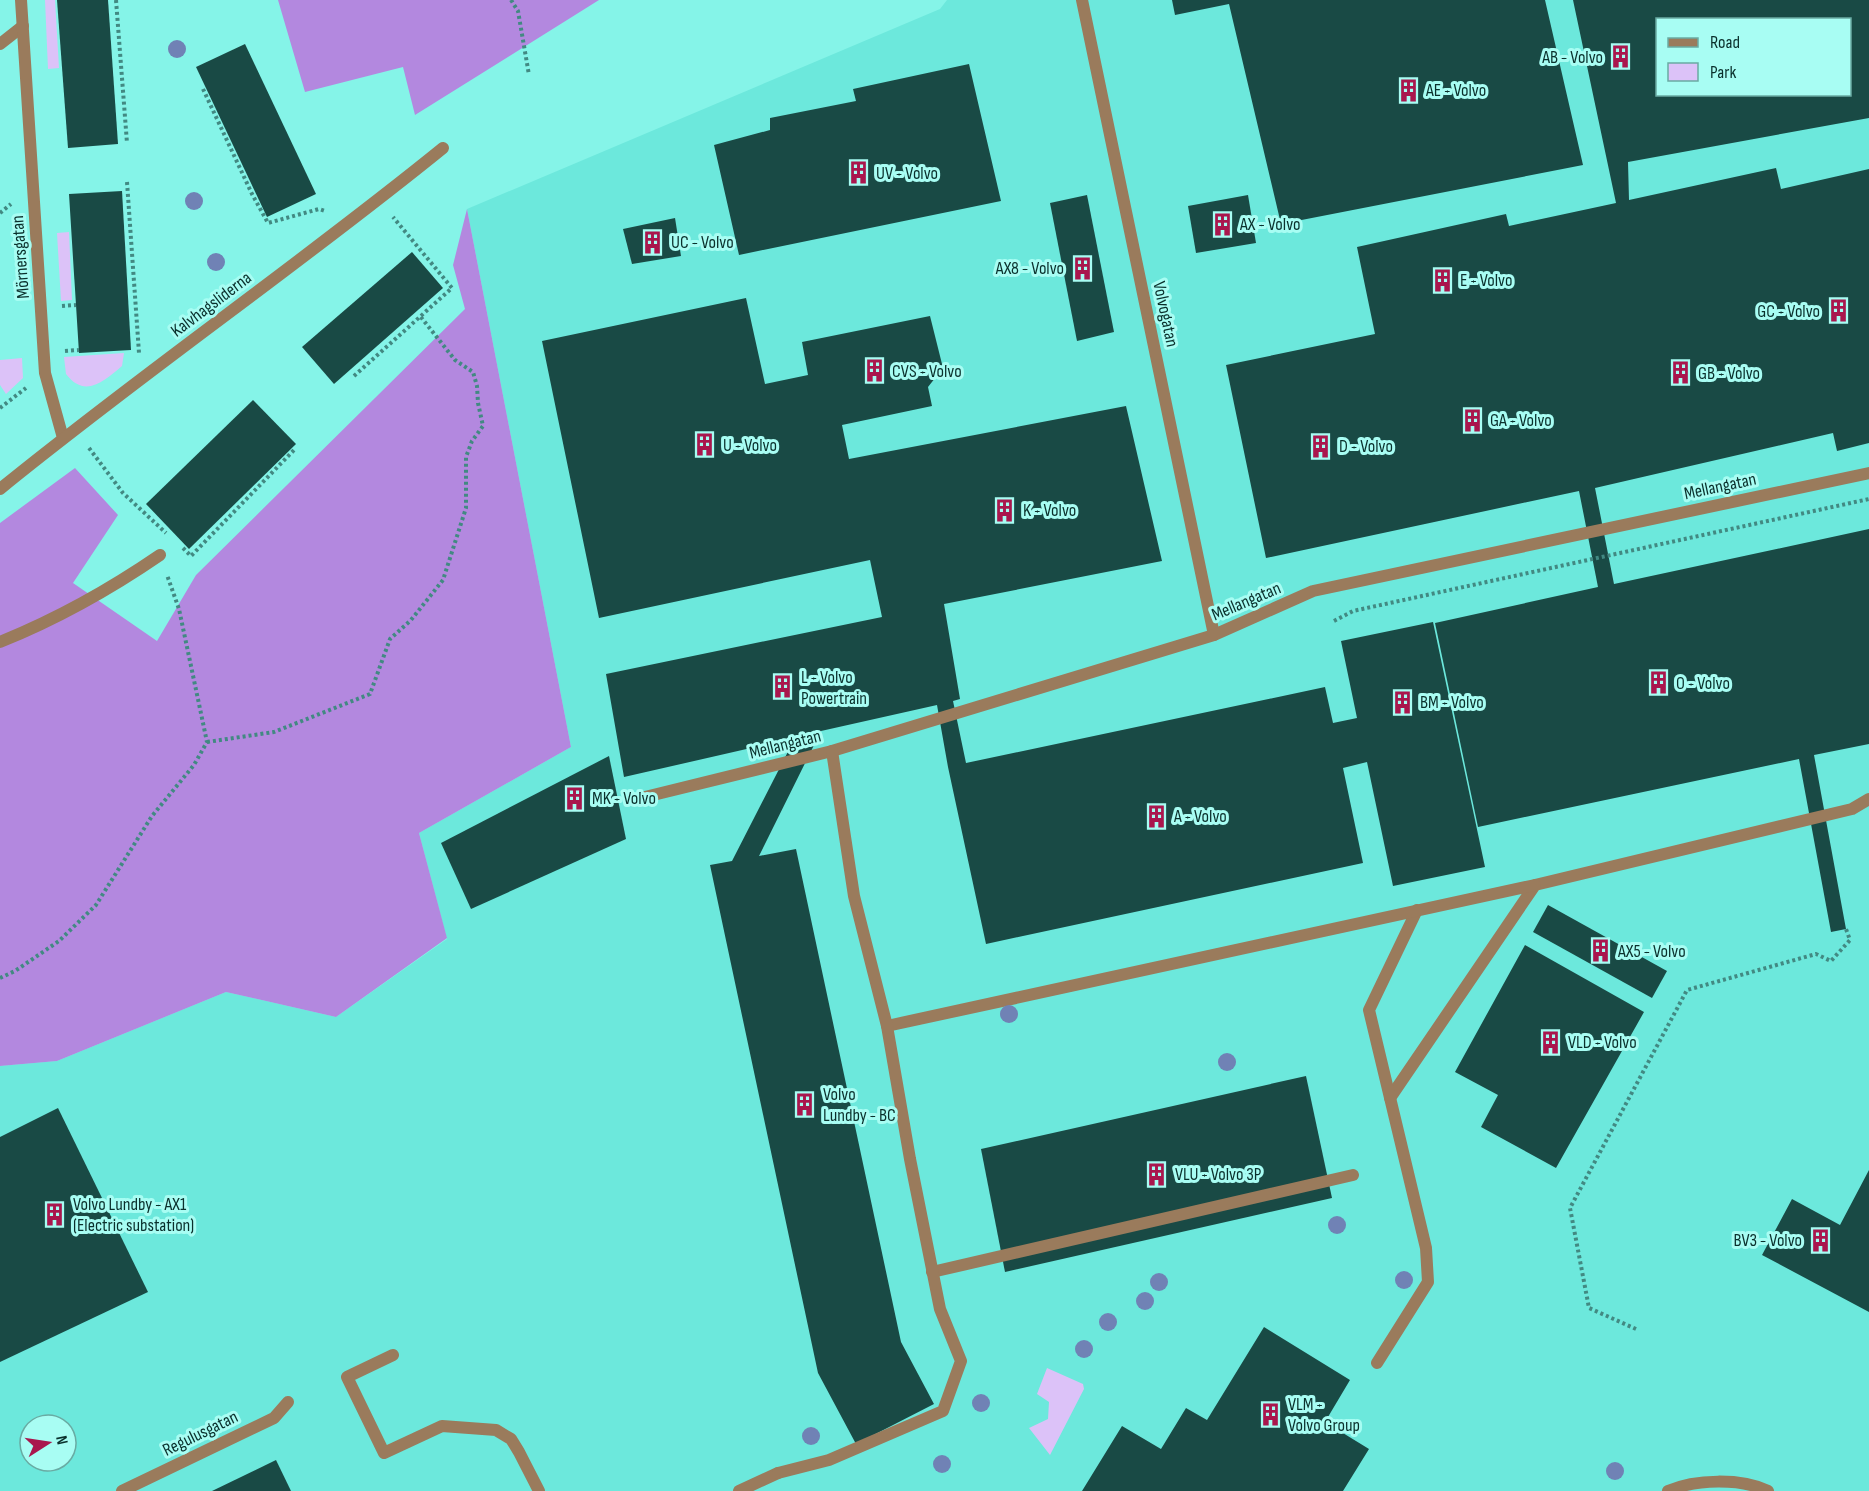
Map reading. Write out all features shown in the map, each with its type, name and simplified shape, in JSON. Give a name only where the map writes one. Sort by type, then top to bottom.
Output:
[{"type":"street","name":"Mörnersgatan","points":[[21,0],[45,373],[63,438]]},
{"type":"street","name":"Volvogatan","points":[[1083,0],[1214,635]]},
{"type":"street","points":[[0,44],[23,26]]},
{"type":"street","name":"Kalvhagsliderna","points":[[0,489],[63,438],[379,201],[443,148]]},
{"type":"street","name":"Mellangatan","points":[[645,797],[832,750],[1214,635],[1313,591],[1869,473]]},
{"type":"street","points":[[0,642],[73,610],[118,584],[159,555]]},
{"type":"street","points":[[739,1491],[778,1473],[829,1460],[943,1411],[961,1361],[940,1309],[932,1272],[887,1026],[854,896],[832,750]]},
{"type":"street","points":[[887,1026],[1534,885],[1852,809],[1869,799]]},
{"type":"street","points":[[1390,1098],[1534,885]]},
{"type":"street","points":[[1377,1363],[1428,1282],[1426,1248],[1369,1010],[1417,910]]},
{"type":"street","points":[[932,1272],[1353,1175]]},
{"type":"street","points":[[393,1355],[347,1377],[384,1453],[442,1426],[496,1430],[511,1439],[539,1491]]},
{"type":"street","name":"Regulusgatan","points":[[122,1491],[274,1418],[288,1402]]},
{"type":"street","points":[[1668,1491],[1680,1486],[1723,1481],[1768,1491]]},
{"type":"path","points":[[116,0],[127,143]]},
{"type":"path","points":[[511,0],[518,11],[529,75]]},
{"type":"path","points":[[203,89],[268,223],[319,209],[326,212]]},
{"type":"path","points":[[128,182],[140,357]]},
{"type":"path","points":[[354,376],[452,288],[390,213]]},
{"type":"path","points":[[207,742],[274,732],[370,694],[390,639],[411,620],[442,580],[466,507],[466,457],[472,441],[483,426],[473,372],[455,360],[420,316]]},
{"type":"path","points":[[0,408],[28,387]]},
{"type":"path","points":[[89,447],[123,493],[191,556],[295,449]]},
{"type":"path","points":[[1334,621],[1353,611],[1869,499]]},
{"type":"path","points":[[0,978],[15,971],[59,941],[96,905],[147,824],[194,765],[207,742],[179,609],[159,555]]},
{"type":"path","points":[[1636,1329],[1589,1308],[1570,1208],[1687,990],[1816,954],[1831,961],[1850,939],[1846,930]]},
{"type":"shaded area","points":[[278,0],[599,0],[415,115],[403,67],[305,92]]},
{"type":"shaded area","points":[[947,0],[1869,0],[1869,1491],[0,1491],[0,1066],[57,1061],[226,992],[336,1017],[447,939],[419,833],[571,747],[467,209],[940,9]]},
{"type":"shaded area","points":[[467,209],[571,747],[419,833],[447,938],[336,1017],[226,992],[57,1061],[0,1066],[0,523],[75,468],[118,515],[73,583],[157,641],[196,575],[465,309],[453,265]]},
{"type":"green space","points":[[45,0],[55,0],[59,68],[48,69]]},
{"type":"green space","points":[[69,232],[72,300],[61,301],[57,233]]},
{"type":"green space","points":[[124,353],[122,366],[94,385],[80,385],[66,374],[64,357]]},
{"type":"green space","points":[[22,358],[23,378],[6,394],[0,385],[0,360]]},
{"type":"green space","points":[[1047,1368],[1083,1384],[1084,1389],[1050,1455],[1029,1428],[1048,1419],[1049,1402],[1037,1394]]},
{"type":"building","points":[[57,0],[108,0],[118,144],[68,148]]},
{"type":"building","name":"AE - Volvo","points":[[1172,0],[1545,0],[1583,165],[1281,224],[1229,4],[1175,15]]},
{"type":"building","points":[[1573,0],[1869,0],[1869,118],[1628,162],[1629,200],[1776,168],[1781,189],[1869,169],[1869,443],[1837,451],[1833,433],[1595,488],[1614,584],[1869,529],[1869,744],[1814,755],[1846,929],[1831,932],[1799,759],[1478,827],[1435,623],[1598,587],[1579,491],[1266,558],[1226,365],[1375,334],[1357,247],[1506,214],[1509,226],[1616,203]]},
{"type":"building","points":[[245,44],[316,194],[267,217],[196,67]]},
{"type":"building","name":"UV - Volvo","points":[[969,64],[1001,201],[739,255],[714,145],[770,130],[770,118],[856,101],[853,89]]},
{"type":"building","points":[[122,191],[131,350],[79,353],[69,194]]},
{"type":"building","name":"AX8 - Volvo","points":[[1087,195],[1114,332],[1077,341],[1050,203]]},
{"type":"building","name":"AX - Volvo","points":[[1248,195],[1256,243],[1196,253],[1188,206]]},
{"type":"building","name":"UC - Volvo","points":[[675,218],[681,256],[632,264],[623,229]]},
{"type":"building","points":[[412,252],[443,288],[334,384],[302,347]]},
{"type":"building","points":[[746,298],[765,384],[808,375],[802,342],[930,316],[943,368],[928,387],[932,406],[842,425],[849,459],[1126,406],[1162,561],[944,604],[960,699],[953,701],[966,763],[1325,687],[1333,723],[1357,718],[1341,641],[1433,622],[1485,867],[1393,886],[1367,762],[1343,768],[1363,863],[986,944],[937,705],[821,731],[759,856],[796,849],[901,1342],[934,1404],[856,1444],[818,1373],[710,865],[732,861],[795,738],[624,777],[606,674],[882,617],[870,560],[599,618],[542,341]]},
{"type":"building","points":[[253,400],[296,444],[189,549],[146,504]]},
{"type":"building","name":"MK - Volvo","points":[[609,756],[626,839],[471,909],[441,843]]},
{"type":"building","name":"AX5 - Volvo","points":[[1548,905],[1667,971],[1652,998],[1533,932]]},
{"type":"building","name":"VLD - Volvo","points":[[1525,945],[1644,1012],[1556,1168],[1481,1127],[1498,1095],[1455,1072]]},
{"type":"building","name":"VLU - Volvo 3P","points":[[1306,1076],[1332,1198],[1005,1272],[981,1149]]},
{"type":"building","name":"Volvo Lundby - AX1 (Electric substation)","points":[[58,1108],[148,1292],[0,1362],[0,1137]]},
{"type":"building","name":"BV3 - Volvo","points":[[1869,1170],[1869,1312],[1762,1255],[1792,1199],[1840,1225]]},
{"type":"building","name":"VLM - Volvo Group","points":[[1264,1327],[1350,1380],[1325,1422],[1369,1449],[1343,1491],[1082,1491],[1122,1426],[1161,1449],[1186,1408],[1207,1420]]},
{"type":"building","points":[[276,1460],[291,1491],[212,1491]]},
{"type":"place","name":"AB - Volvo","points":[[1621,57]]},
{"type":"place","name":"AE - Volvo","points":[[1408,90]]},
{"type":"place","name":"UV - Volvo","points":[[858,173]]},
{"type":"place","name":"AX - Volvo","points":[[1222,224]]},
{"type":"place","name":"UC - Volvo","points":[[653,242]]},
{"type":"place","name":"AX8 - Volvo","points":[[1082,268]]},
{"type":"place","name":"E - Volvo","points":[[1442,280]]},
{"type":"place","name":"GC - Volvo","points":[[1838,311]]},
{"type":"place","name":"CVS - Volvo","points":[[874,371]]},
{"type":"place","name":"GB - Volvo","points":[[1680,373]]},
{"type":"place","name":"GA - Volvo","points":[[1472,420]]},
{"type":"place","name":"U - Volvo","points":[[705,445]]},
{"type":"place","name":"D - Volvo","points":[[1321,446]]},
{"type":"place","name":"K - Volvo","points":[[1005,510]]},
{"type":"place","name":"O - Volvo","points":[[1658,683]]},
{"type":"place","name":"L - Volvo Powertrain","points":[[783,687]]},
{"type":"place","name":"BM - Volvo","points":[[1402,702]]},
{"type":"place","name":"MK - Volvo","points":[[574,798]]},
{"type":"place","name":"A - Volvo","points":[[1156,816]]},
{"type":"place","name":"AX5 - Volvo","points":[[1600,951]]},
{"type":"place","name":"VLD - Volvo","points":[[1550,1042]]},
{"type":"place","name":"Volvo Lundby - BC","points":[[805,1104]]},
{"type":"place","name":"VLU - Volvo 3P","points":[[1157,1174]]},
{"type":"place","name":"Volvo Lundby - AX1 (Electric substation)","points":[[55,1214]]},
{"type":"place","name":"BV3 - Volvo","points":[[1820,1240]]},
{"type":"place","name":"VLM - Volvo Group","points":[[1270,1414]]}]
